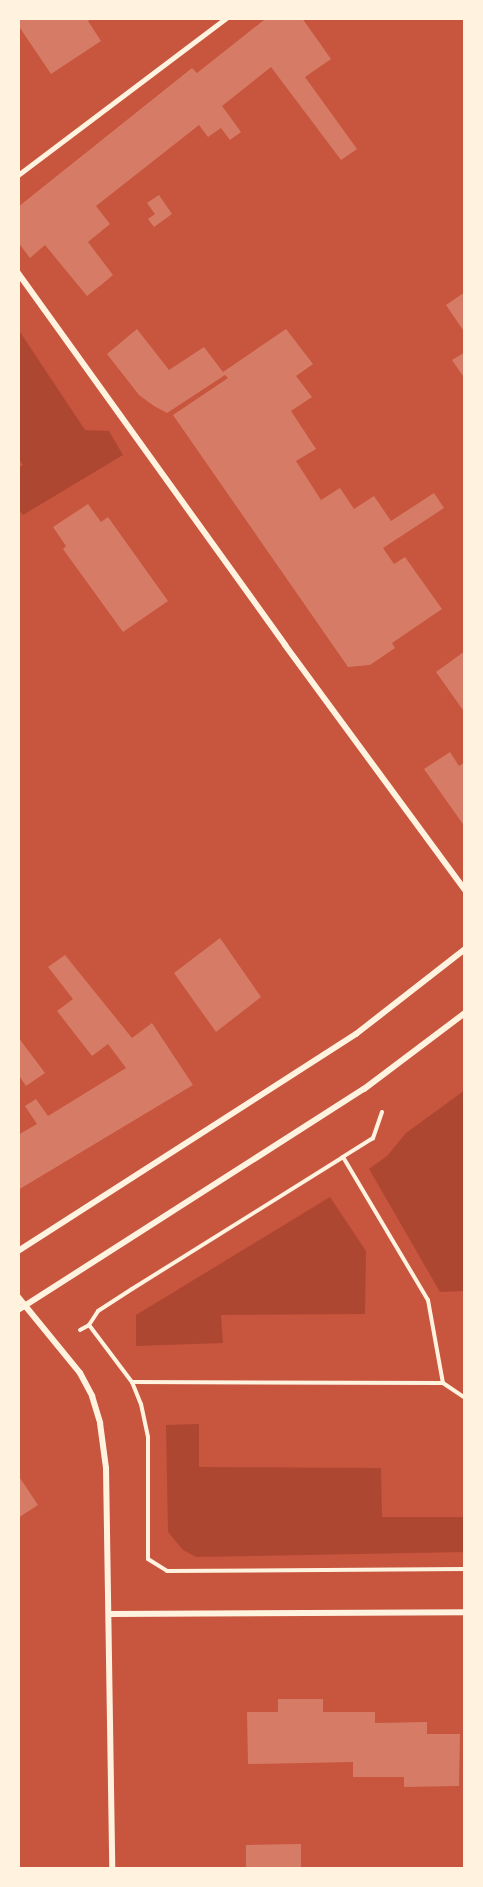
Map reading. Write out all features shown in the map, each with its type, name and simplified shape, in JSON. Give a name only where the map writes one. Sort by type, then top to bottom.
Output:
[{"type":"street","points":[[18,273],[278,636],[465,890]]},
{"type":"street","points":[[18,1251],[356,1034],[465,949]]},
{"type":"street","points":[[18,1310],[364,1089],[465,1013]]},
{"type":"street","points":[[18,1297],[80,1373],[92,1396],[100,1424],[106,1468],[112,1869]]},
{"type":"street","points":[[109,1614],[465,1612]]},
{"type":"lane","points":[[18,175],[226,18]]},
{"type":"path","points":[[55,1342],[89,1325],[98,1311],[373,1138],[385,1106]]},
{"type":"path","points":[[343,1157],[428,1300],[443,1383]]},
{"type":"path","points":[[89,1325],[132,1383],[141,1404],[148,1437],[148,1559],[167,1571],[465,1569]]},
{"type":"path","points":[[132,1383],[443,1383],[465,1398]]},
{"type":"shaded area","points":[[18,329],[85,430],[109,431],[123,455],[23,515],[18,509],[18,468],[23,465],[18,458]]},
{"type":"shaded area","points":[[465,1090],[465,1291],[440,1292],[369,1169],[387,1156],[406,1133]]},
{"type":"shaded area","points":[[330,1197],[366,1251],[365,1314],[221,1315],[223,1343],[136,1346],[136,1315]]},
{"type":"shaded area","points":[[199,1424],[199,1467],[381,1468],[382,1517],[465,1517],[465,1552],[196,1557],[183,1550],[168,1532],[166,1425]]},
{"type":"building","points":[[18,18],[92,18],[88,21],[101,41],[51,74],[18,25]]},
{"type":"building","points":[[262,18],[302,18],[331,59],[305,77],[357,149],[341,160],[271,67],[222,106],[241,132],[230,140],[221,128],[208,137],[199,125],[96,206],[110,224],[88,242],[113,275],[101,285],[87,296],[45,245],[30,258],[18,242],[18,207],[192,68],[197,73],[264,20]]},
{"type":"building","points":[[159,195],[172,214],[154,227],[148,219],[155,214],[147,203]]},
{"type":"building","points":[[465,292],[465,333],[446,305]]},
{"type":"building","points":[[137,329],[169,370],[204,347],[223,372],[286,329],[313,364],[296,376],[312,397],[291,411],[316,449],[296,461],[321,500],[340,488],[354,509],[374,496],[391,521],[434,493],[444,508],[383,548],[394,564],[405,557],[442,609],[392,643],[395,648],[370,665],[348,667],[173,415],[228,378],[225,375],[167,413],[154,406],[139,395],[107,354]]},
{"type":"building","points":[[465,352],[465,379],[452,360]]},
{"type":"building","points":[[88,504],[101,522],[108,517],[168,601],[123,632],[63,549],[66,546],[53,527]]},
{"type":"building","points":[[465,651],[465,713],[436,672]]},
{"type":"building","points":[[450,752],[459,766],[465,762],[465,827],[424,769]]},
{"type":"building","points":[[220,938],[261,997],[216,1032],[174,973]]},
{"type":"building","points":[[65,955],[132,1038],[152,1023],[193,1085],[18,1190],[18,1135],[37,1124],[25,1106],[36,1099],[48,1116],[126,1068],[108,1044],[92,1056],[57,1011],[73,999],[48,967]]},
{"type":"building","points":[[18,1037],[45,1073],[26,1086],[18,1074]]},
{"type":"building","points":[[18,1475],[38,1505],[18,1518]]},
{"type":"building","points":[[278,1699],[323,1699],[323,1712],[375,1712],[375,1723],[427,1722],[427,1734],[460,1734],[459,1786],[404,1787],[404,1777],[353,1777],[353,1762],[248,1764],[247,1712],[278,1712]]},
{"type":"building","points":[[301,1844],[301,1869],[246,1869],[246,1845]]}]
